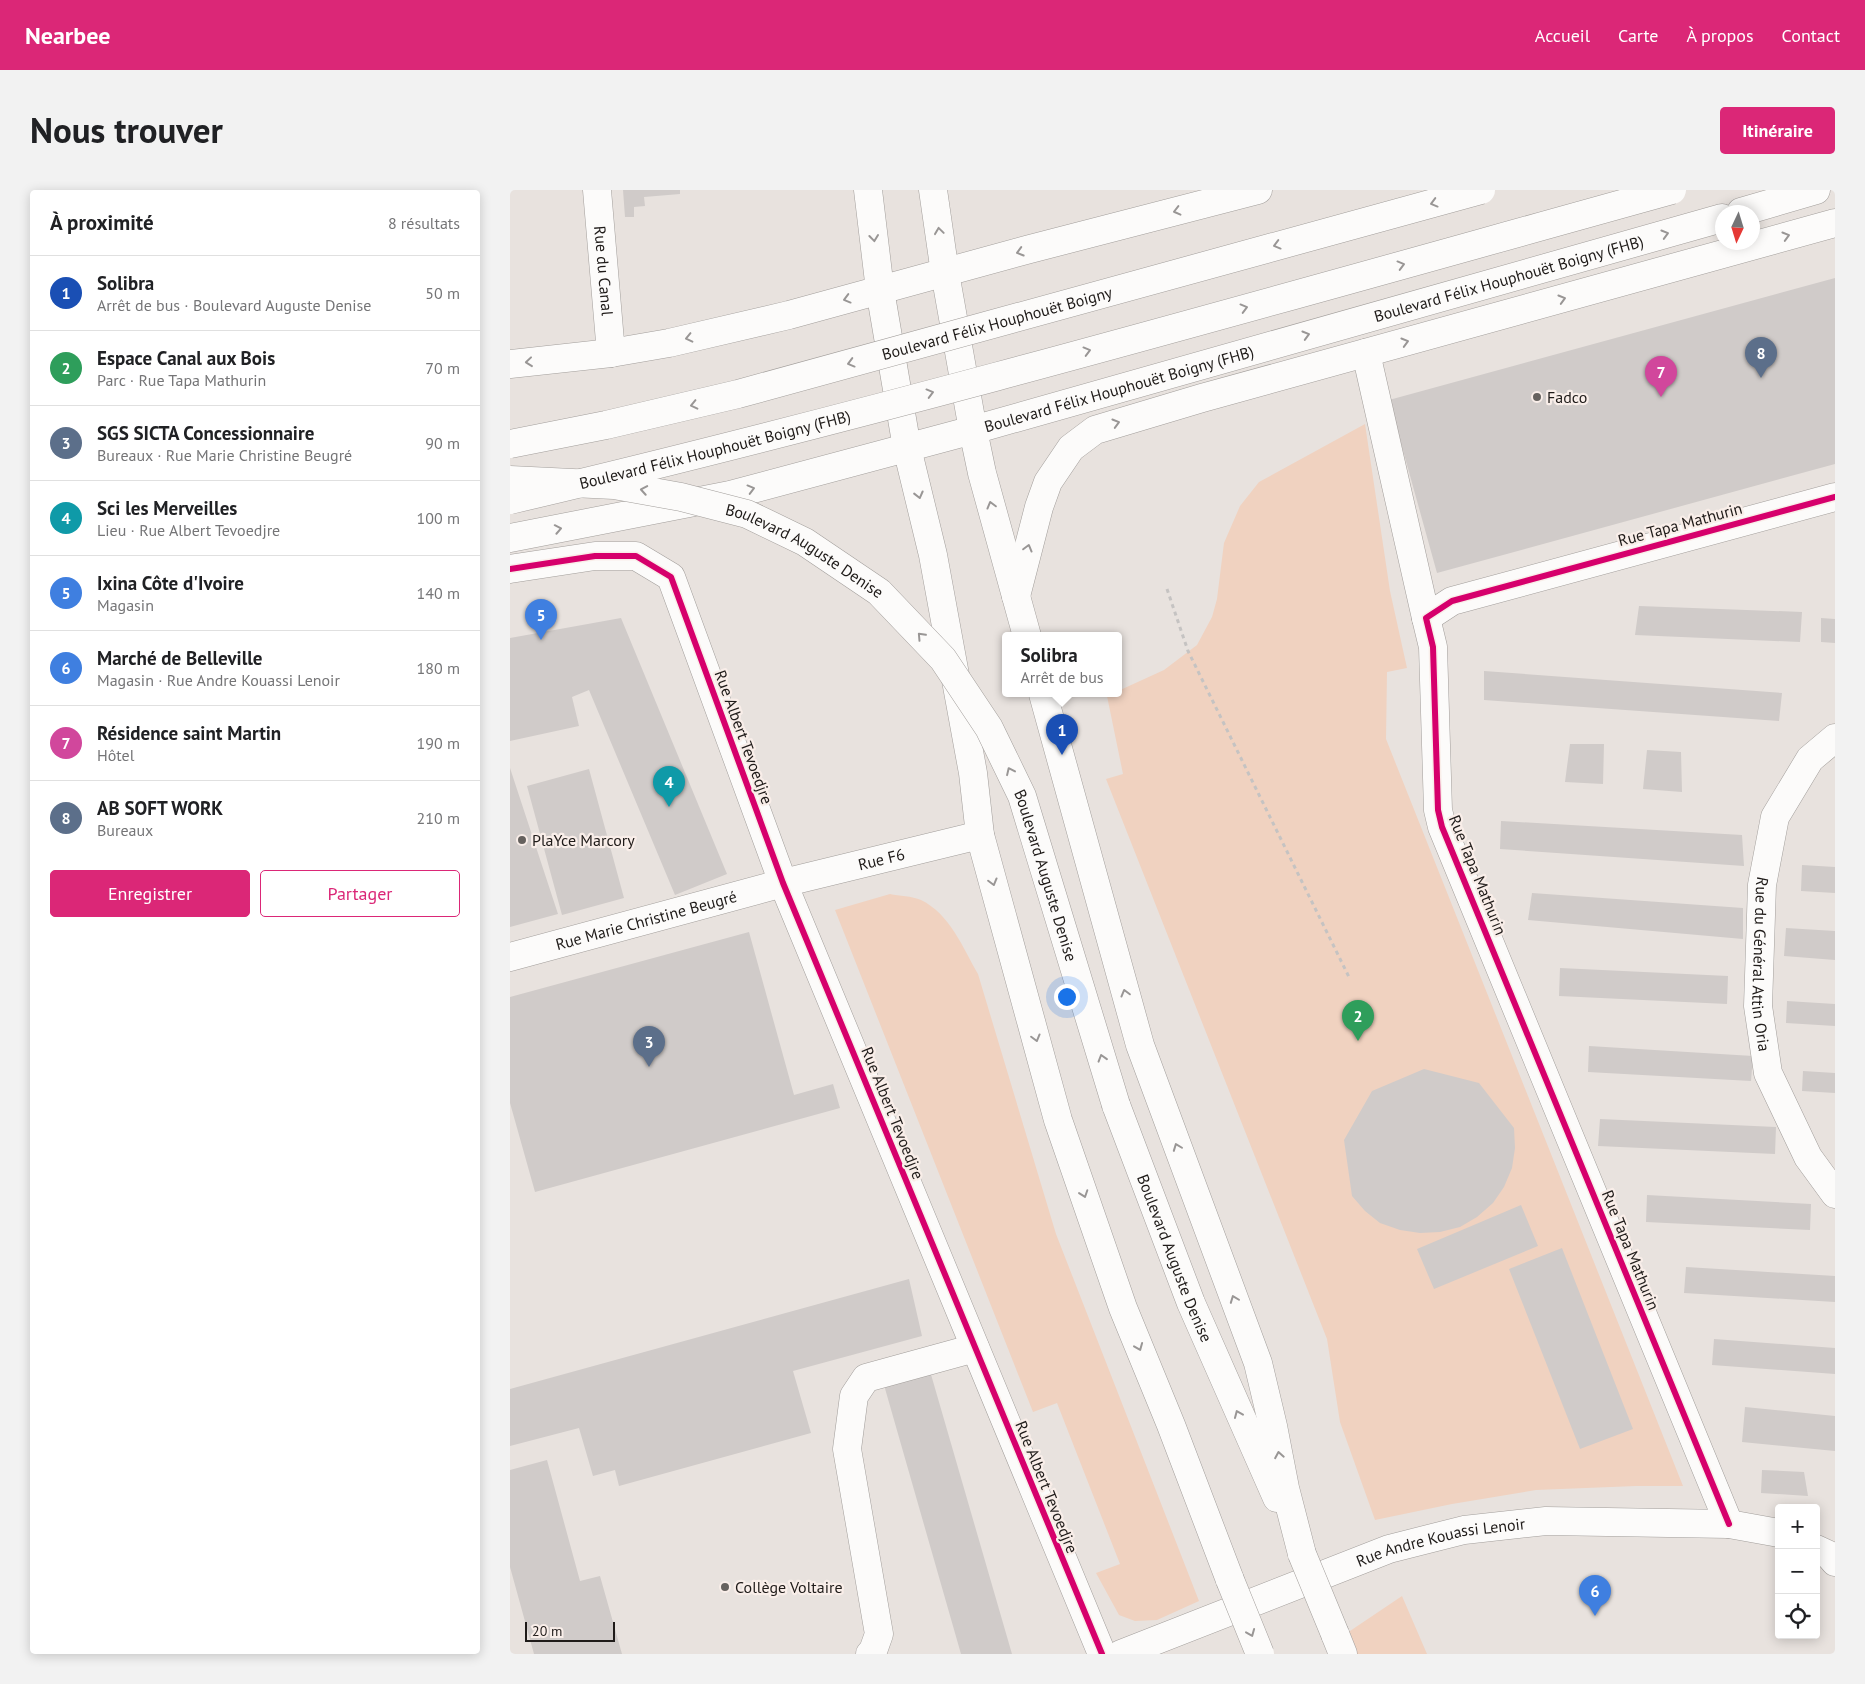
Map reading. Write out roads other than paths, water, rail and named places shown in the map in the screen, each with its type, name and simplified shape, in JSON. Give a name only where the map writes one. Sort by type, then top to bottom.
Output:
[{"type":"main road","name":"Rue du Canal","points":[[597,190],[611,353]]},
{"type":"main road","points":[[868,190],[880,290],[907,448],[933,555],[973,773],[980,835],[1058,1120],[1123,1308],[1171,1425],[1260,1654]]},
{"type":"main road","points":[[933,190],[945,273],[982,473],[1026,632]]},
{"type":"main road","points":[[510,364],[611,353],[669,343],[789,315],[945,273],[1212,195],[1258,190]]},
{"type":"main road","name":"Boulevard Félix Houphouët Boigny","points":[[510,444],[606,425],[738,394],[1481,190]]},
{"type":"main road","name":"Boulevard Félix Houphouët Boigny (FHB)","points":[[510,500],[754,440],[1125,341],[1672,190]]},
{"type":"main road","points":[[1760,206],[1816,190]]},
{"type":"main road","name":"Boulevard Félix Houphouët Boigny (FHB)","points":[[510,538],[730,495],[973,430],[1715,220]]},
{"type":"main road","name":"Boulevard Félix Houphouët Boigny (FHB)","points":[[1016,596],[1039,507],[1048,482],[1071,448],[1095,430],[1202,398],[1835,223]]},
{"type":"main road","points":[[1366,353],[1426,618]]},
{"type":"main road","name":"Boulevard Auguste Denise","points":[[510,480],[614,485],[681,497],[747,514],[805,542],[880,592],[943,659],[989,728],[1022,796],[1116,1105],[1191,1303],[1241,1420],[1302,1554],[1339,1644]]},
{"type":"main road","name":"Rue Tapa Mathurin","points":[[1729,1524],[1442,827],[1438,810],[1433,647],[1426,618],[1452,600],[1835,497]]},
{"type":"main road","name":"Rue Albert Tevoedjre","points":[[510,569],[595,556],[636,556],[671,577],[782,883],[1102,1654]]},
{"type":"main road","name":"Boulevard Auguste Denise","points":[[1044,697],[1140,1045],[1258,1363],[1285,1488],[1302,1554]]},
{"type":"main road","name":"Rue du Général Attin Oria","points":[[1835,738],[1810,759],[1775,818],[1762,885],[1758,1006],[1768,1073],[1808,1157],[1835,1194]]},
{"type":"main road","name":"Rue F6","points":[[782,883],[980,835]]},
{"type":"main road","name":"Rue Marie Christine Beugré","points":[[510,957],[782,883]]},
{"type":"main road","points":[[870,1654],[873,1651],[879,1634],[847,1449],[854,1396],[866,1378],[975,1348]]},
{"type":"main road","name":"Rue Andre Kouassi Lenoir","points":[[1120,1654],[1389,1549],[1464,1530],[1546,1521],[1729,1524],[1775,1531]]},
{"type":"main road","points":[[1820,1551],[1829,1555],[1835,1562]]},
{"type":"place","name":"AB SOFT WORK","points":[[1761,378]]},
{"type":"place","name":"Fadco","points":[[1537,397]]},
{"type":"place","name":"Résidence saint Martin","points":[[1661,397]]},
{"type":"place","name":"Ixina Côte d'Ivoire","points":[[541,640]]},
{"type":"place","name":"Solibra","points":[[1062,755]]},
{"type":"place","name":"Sci les Merveilles","points":[[669,807]]},
{"type":"place","name":"PlaYce Marcory","points":[[522,840]]},
{"type":"place","name":"Espace Canal aux Bois","points":[[1358,1041]]},
{"type":"place","name":"SGS SICTA Concessionnaire","points":[[649,1067]]},
{"type":"place","name":"Collège Voltaire","points":[[725,1587]]},
{"type":"place","name":"Marché de Belleville","points":[[1595,1616]]}]
